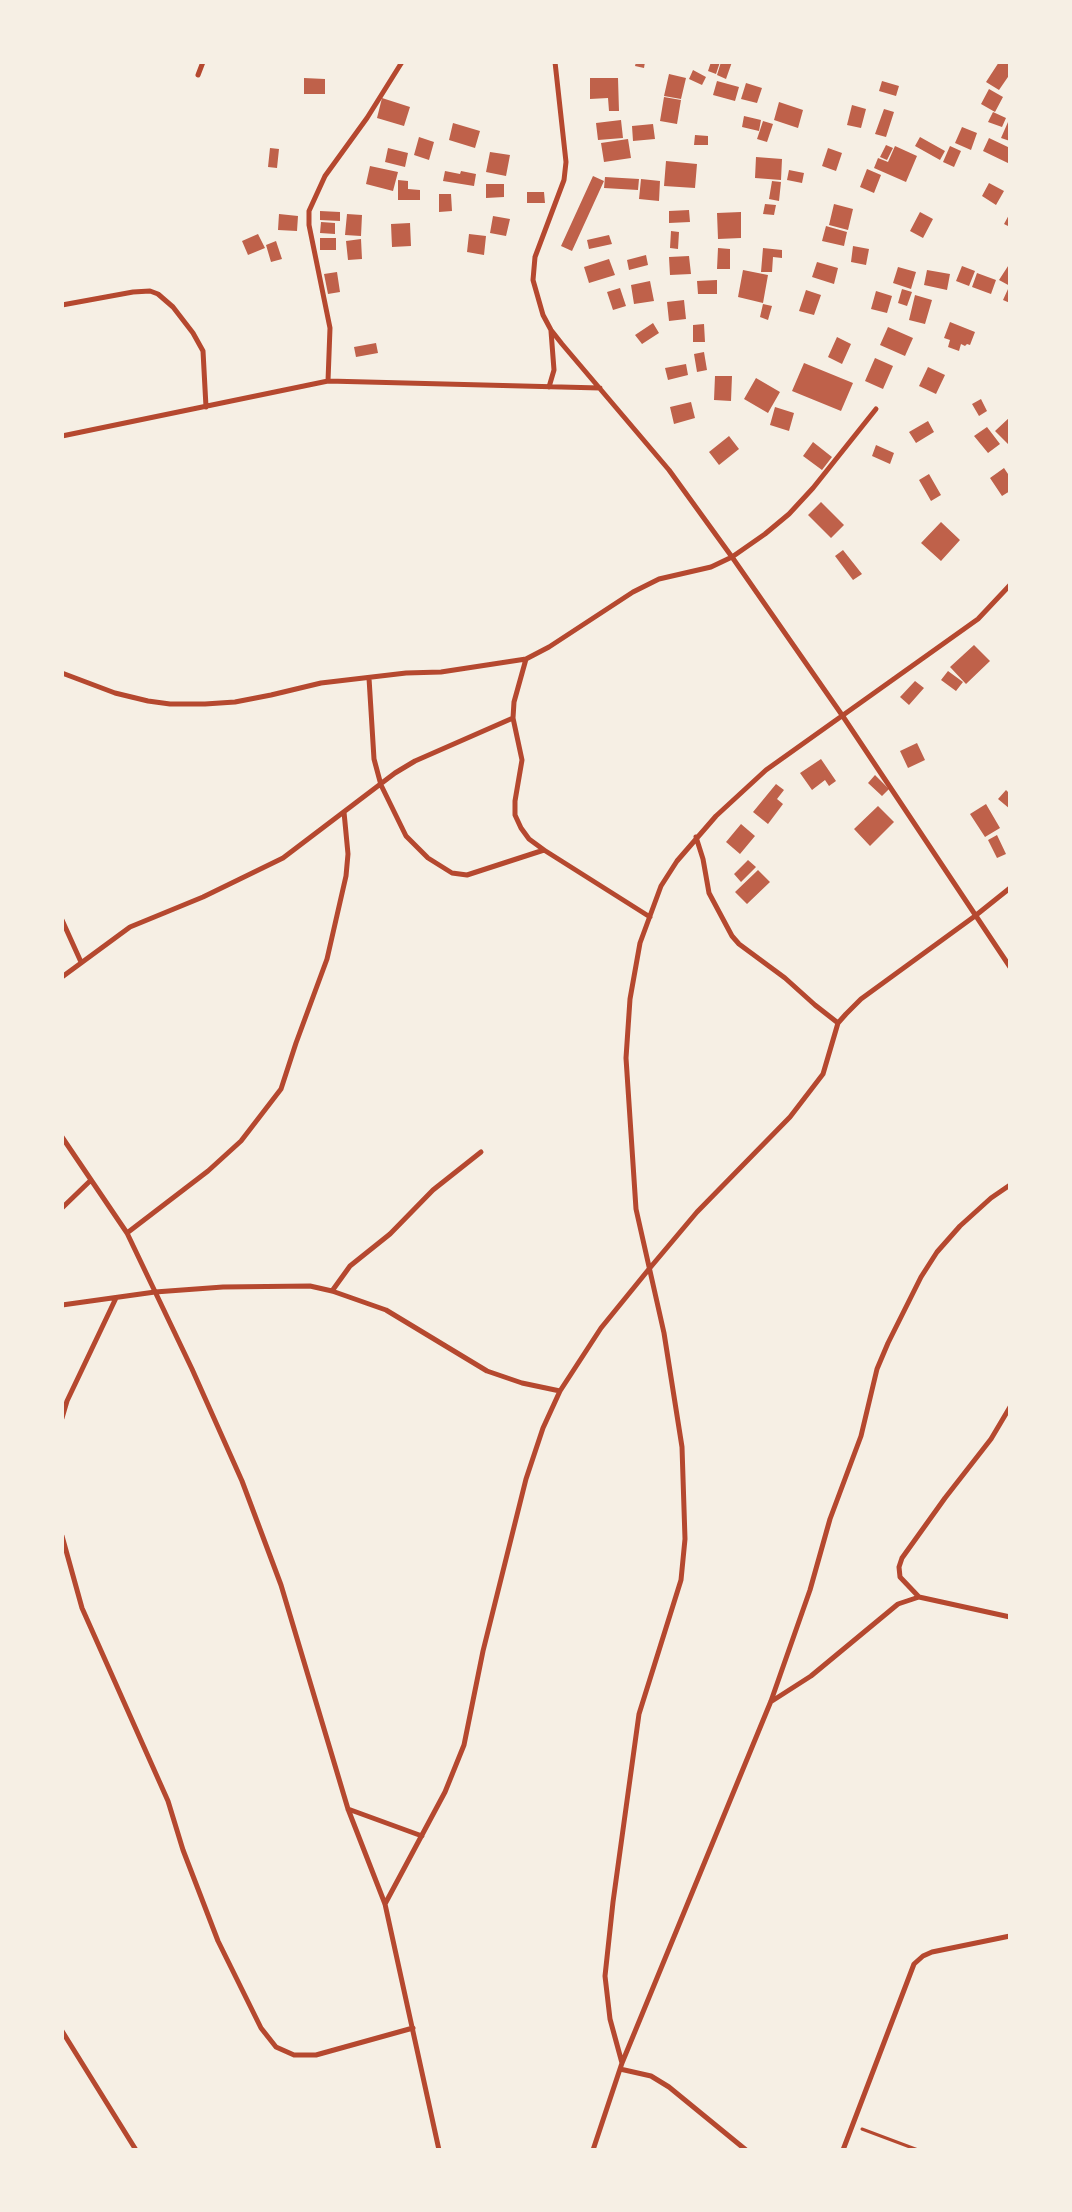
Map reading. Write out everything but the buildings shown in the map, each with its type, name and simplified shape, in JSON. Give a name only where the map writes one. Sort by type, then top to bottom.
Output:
[{"type":"street","points":[[198,75],[203,62]]},
{"type":"street","points":[[328,381],[330,328],[309,225],[309,211],[325,176],[367,118],[402,62]]},
{"type":"street","points":[[555,62],[566,154],[565,171],[564,180],[535,257],[534,280],[539,305],[550,330],[669,470],[732,557],[842,716],[1010,967]]},
{"type":"street","points":[[62,305],[133,292],[150,291],[158,294],[173,307],[193,333],[203,351],[206,407]]},
{"type":"street","points":[[549,386],[554,370],[550,330]]},
{"type":"street","points":[[62,436],[328,381],[600,388]]},
{"type":"street","points":[[62,674],[115,692],[170,704],[235,702],[271,696],[321,683],[441,672],[526,659],[549,647],[633,592],[659,580],[711,567],[732,557],[765,534],[789,514],[813,488],[876,408]]},
{"type":"street","points":[[622,2063],[610,2019],[605,1976],[613,1902],[639,1714],[681,1580],[685,1539],[682,1447],[664,1333],[636,1209],[626,1058],[630,999],[640,943],[661,886],[676,861],[716,816],[766,770],[978,619],[1010,584]]},
{"type":"street","points":[[526,659],[514,702],[513,718],[522,760],[515,801],[515,815],[529,838],[544,850],[650,917]]},
{"type":"street","points":[[369,678],[374,759],[381,785],[406,836],[428,858],[452,873],[467,875],[476,874],[544,850]]},
{"type":"street","points":[[62,977],[130,927],[202,898],[283,858],[395,773],[415,761],[513,718]]},
{"type":"street","points":[[126,1233],[208,1171],[241,1142],[281,1089],[327,959],[346,876],[348,854],[344,812]]},
{"type":"street","points":[[696,837],[703,859],[709,893],[732,936],[739,944],[838,1023]]},
{"type":"street","points":[[385,1904],[445,1792],[464,1745],[483,1651],[526,1478],[543,1428],[560,1391],[601,1328],[649,1269],[697,1212],[796,1110],[823,1074],[838,1023],[861,999],[975,916],[1010,888]]},
{"type":"street","points":[[62,920],[81,962]]},
{"type":"street","points":[[62,1137],[126,1233],[192,1369],[242,1481],[282,1585],[348,1809],[385,1904],[439,2150]]},
{"type":"street","points":[[332,1291],[350,1266],[390,1234],[433,1190],[481,1152]]},
{"type":"street","points":[[62,1208],[91,1180]]},
{"type":"street","points":[[593,2150],[622,2063],[771,1701],[810,1590],[830,1518],[861,1436],[877,1369],[888,1343],[921,1277],[936,1252],[990,1198],[1010,1185]]},
{"type":"street","points":[[62,1305],[154,1292],[243,1286],[310,1286],[332,1291],[386,1310],[486,1371],[522,1383],[560,1391]]},
{"type":"street","points":[[62,1418],[67,1401],[116,1298]]},
{"type":"street","points":[[919,1597],[900,1577],[899,1568],[902,1558],[982,1451],[1010,1407]]},
{"type":"street","points":[[62,1536],[82,1608],[168,1801],[183,1850],[218,1940],[261,2028],[276,2047],[294,2055],[316,2055],[413,2028]]},
{"type":"street","points":[[771,1701],[811,1676],[898,1604],[919,1597],[1010,1617]]},
{"type":"street","points":[[348,1809],[422,1836]]},
{"type":"street","points":[[843,2150],[914,1964],[932,1952],[1010,1936]]},
{"type":"street","points":[[62,2031],[136,2150]]},
{"type":"street","points":[[620,2069],[651,2076],[669,2087],[746,2150]]},
{"type":"street","points":[[736,2150],[740,2145]]},
{"type":"path","points":[[854,2125],[872,2134],[918,2150]]}]
